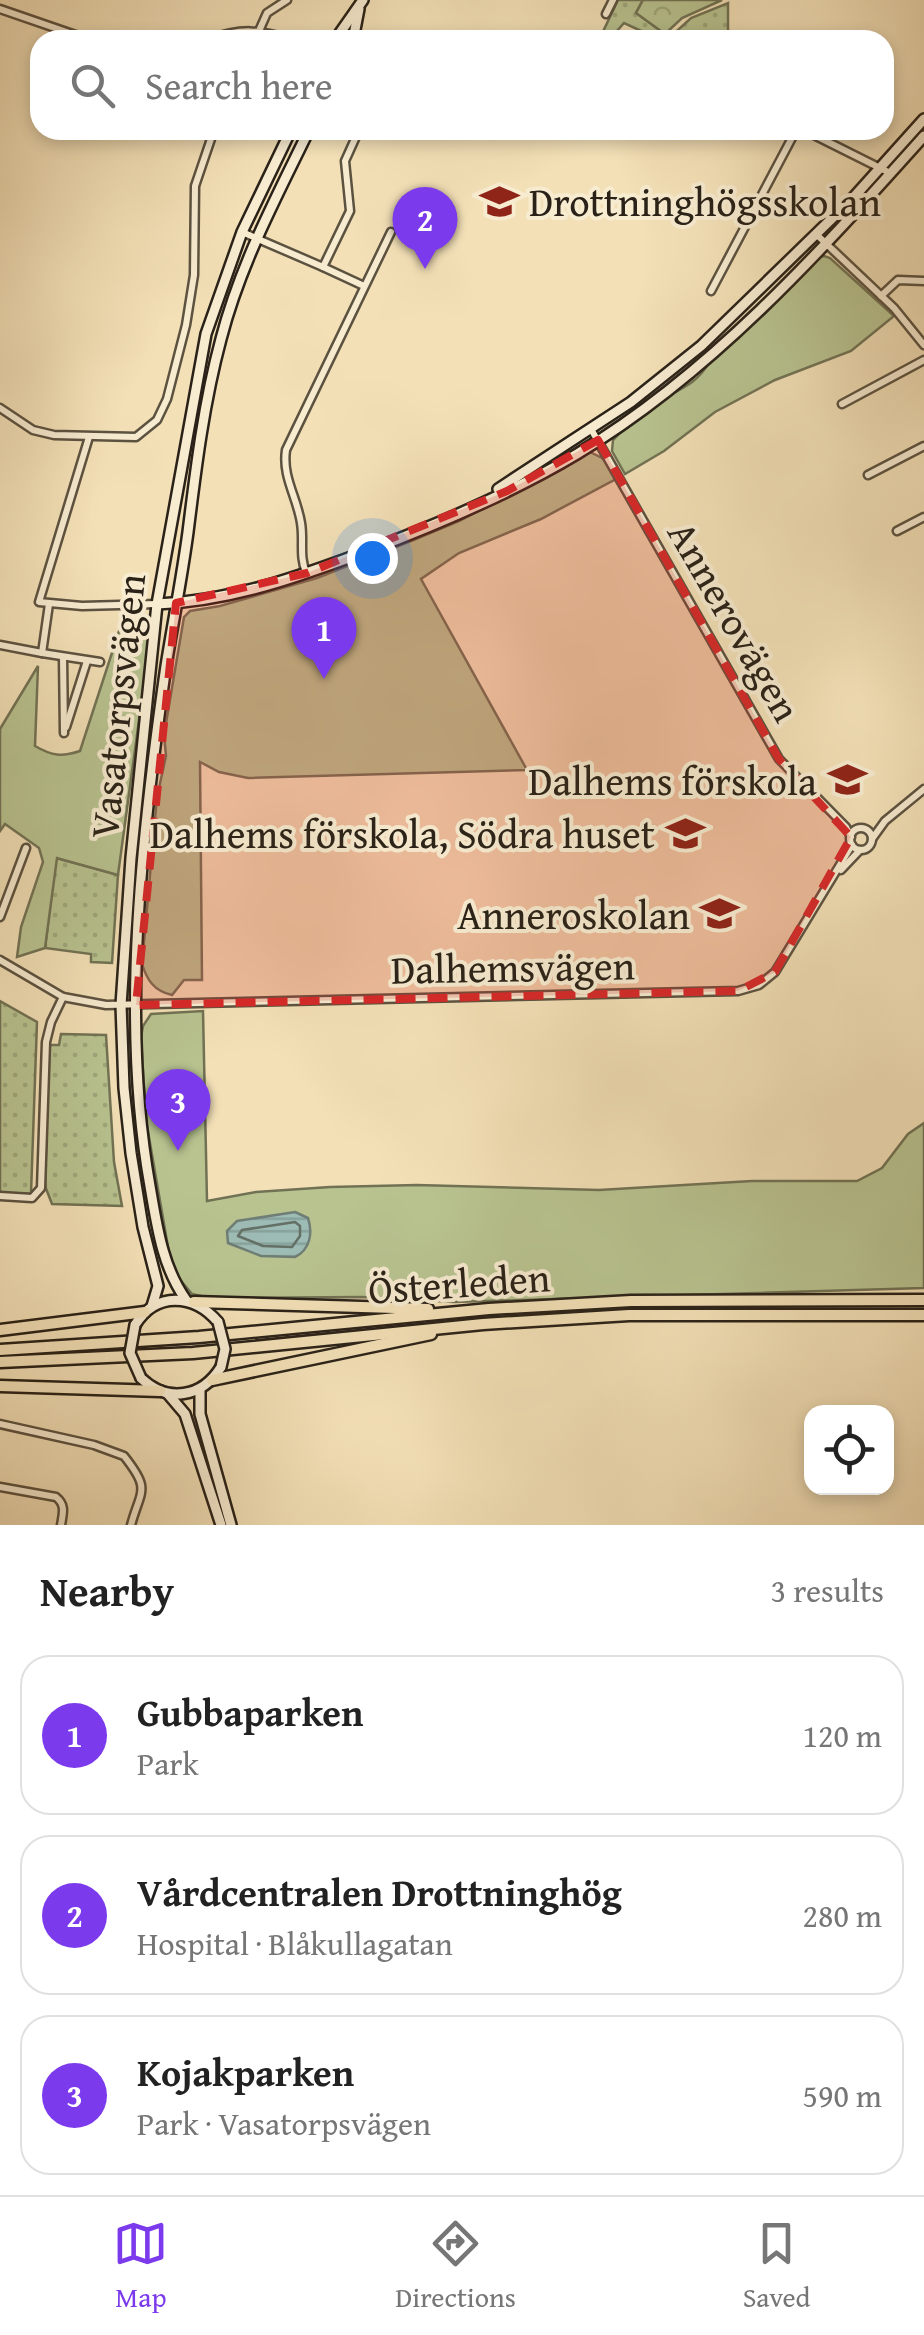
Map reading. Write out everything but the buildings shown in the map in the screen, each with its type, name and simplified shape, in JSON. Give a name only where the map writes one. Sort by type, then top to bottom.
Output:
[{"type":"main road","points":[[342,30],[361,3]]},
{"type":"main road","points":[[355,30],[361,3]]},
{"type":"main road","points":[[157,604],[243,592],[306,574],[468,509],[598,440],[708,357],[825,244],[924,119]]},
{"type":"main road","points":[[468,509],[646,391],[701,346],[924,136]]},
{"type":"main road","name":"Vasatorpsvägen","points":[[148,1309],[158,1286],[131,1153],[124,1088],[122,1005],[131,858],[157,604],[200,362],[213,312],[242,232],[285,140]]},
{"type":"main road","name":"Vasatorpsvägen","points":[[190,1301],[168,1272],[148,1173],[140,1104],[136,1005],[153,774],[190,494],[214,368],[237,287],[303,140]]},
{"type":"main road","points":[[0,1330],[148,1309],[168,1300],[489,1309]]},
{"type":"main road","name":"Österleden","points":[[0,1350],[180,1339],[489,1309],[702,1300],[924,1300]]},
{"type":"main road","points":[[0,1386],[184,1394],[200,1389],[220,1367],[224,1340],[218,1322],[208,1310],[190,1301]]},
{"type":"main road","points":[[148,1309],[135,1326],[130,1352],[141,1378],[165,1393],[184,1414],[221,1525]]},
{"type":"main road","name":"Österleden","points":[[0,1362],[194,1353],[483,1324],[629,1315],[924,1315]]},
{"type":"main road","points":[[212,1380],[483,1324]]},
{"type":"main road","points":[[200,1389],[200,1414],[231,1525]]},
{"type":"street","points":[[234,30],[259,30],[267,13],[287,0]]},
{"type":"street","points":[[606,14],[613,0]]},
{"type":"street","points":[[0,9],[61,30]]},
{"type":"street","points":[[0,409],[42,433],[138,436],[154,424],[164,408],[192,290],[196,178],[210,140]]},
{"type":"street","points":[[322,266],[350,211],[345,162],[355,140]]},
{"type":"street","points":[[711,290],[791,140]]},
{"type":"street","points":[[824,140],[886,170]]},
{"type":"street","points":[[242,232],[364,286]]},
{"type":"street","points":[[306,574],[301,556],[301,520],[284,468],[286,450],[391,232]]},
{"type":"street","points":[[816,234],[881,296],[924,345]]},
{"type":"street","points":[[881,296],[901,278],[924,281]]},
{"type":"street","points":[[842,404],[924,360]]},
{"type":"street","name":"Annerovägen","points":[[591,429],[779,759],[846,827],[852,841]]},
{"type":"street","points":[[88,436],[39,602],[157,604]]},
{"type":"street","points":[[868,475],[924,446]]},
{"type":"street","points":[[897,531],[924,517]]},
{"type":"street","points":[[42,654],[50,604]]},
{"type":"street","points":[[0,644],[100,662]]},
{"type":"street","points":[[63,657],[64,732],[87,661]]},
{"type":"street","points":[[857,829],[852,841],[861,850],[868,848],[882,825],[924,789]]},
{"type":"street","points":[[846,827],[866,830],[882,825]]},
{"type":"street","points":[[866,830],[872,839]]},
{"type":"street","name":"Dalhemsvägen","points":[[64,998],[84,1004],[136,1005],[746,990],[759,986],[776,972],[834,879],[852,841]]},
{"type":"street","points":[[0,917],[26,848]]},
{"type":"street","name":"Dalhemsvägen","points":[[834,879],[861,850]]},
{"type":"street","points":[[0,960],[64,998],[47,1035],[40,1190],[32,1198],[0,1196]]},
{"type":"street","points":[[0,1424],[94,1444],[124,1456],[143,1488],[143,1499],[132,1525]]},
{"type":"street","points":[[0,1487],[56,1497],[64,1510],[61,1525]]},
{"type":"highlighted area","points":[[598,440],[779,759],[851,837],[775,972],[738,991],[136,1005],[176,603],[307,573],[507,491]]},
{"type":"green space","points":[[618,0],[643,0],[636,13],[659,30],[639,30],[624,23],[618,30],[604,30]]},
{"type":"green space","points":[[643,0],[722,0],[682,18],[669,30],[659,30],[636,13]]},
{"type":"green space","points":[[728,3],[728,30],[678,30],[691,18]]},
{"type":"green space","points":[[824,256],[894,316],[851,351],[775,380],[715,412],[664,451],[625,474],[612,451],[613,440],[652,406],[696,379],[816,257]]},
{"type":"green space","points":[[590,452],[604,459],[616,479],[541,519],[459,553],[421,579],[527,770],[248,778],[219,772],[200,762],[202,980],[184,980],[172,995],[156,988],[142,964],[157,797],[166,756],[164,735],[184,617],[190,611],[317,578],[411,541],[459,521]]},
{"type":"green space","points":[[138,613],[148,616],[152,624],[118,875],[57,858],[45,948],[17,957],[21,927],[43,862],[39,848],[5,824],[0,831],[0,729],[38,666],[35,746],[57,754],[80,751],[123,619],[137,618]]},
{"type":"green space","points":[[56,858],[118,875],[112,963],[91,962],[91,954],[45,948]]},
{"type":"green space","points":[[0,1001],[37,1022],[31,1194],[0,1193]]},
{"type":"green space","points":[[203,1011],[207,1201],[256,1192],[330,1187],[599,1190],[752,1181],[857,1181],[882,1168],[908,1134],[924,1123],[924,1288],[454,1302],[362,1297],[210,1298],[192,1294],[172,1270],[146,1120],[141,1037],[151,1014]]},
{"type":"green space","points":[[61,1034],[106,1035],[114,1162],[122,1206],[52,1204],[45,1186],[49,1045],[59,1045]]},
{"type":"water","points":[[295,1212],[308,1218],[310,1229],[307,1246],[295,1257],[261,1256],[228,1243],[227,1231],[237,1221]]},
{"type":"place","name":"Drottninghögsskolan","points":[[499,201]]},
{"type":"place","name":"Vårdcentralen Drottninghög","points":[[425,269]]},
{"type":"place","name":"Gubbaparken","points":[[324,679]]},
{"type":"place","name":"Dalhems förskola","points":[[847,780]]},
{"type":"place","name":"Dalhems förskola, Södra huset","points":[[685,833]]},
{"type":"place","name":"Anneroskolan","points":[[720,914]]},
{"type":"place","name":"Kojakparken","points":[[178,1151]]}]
